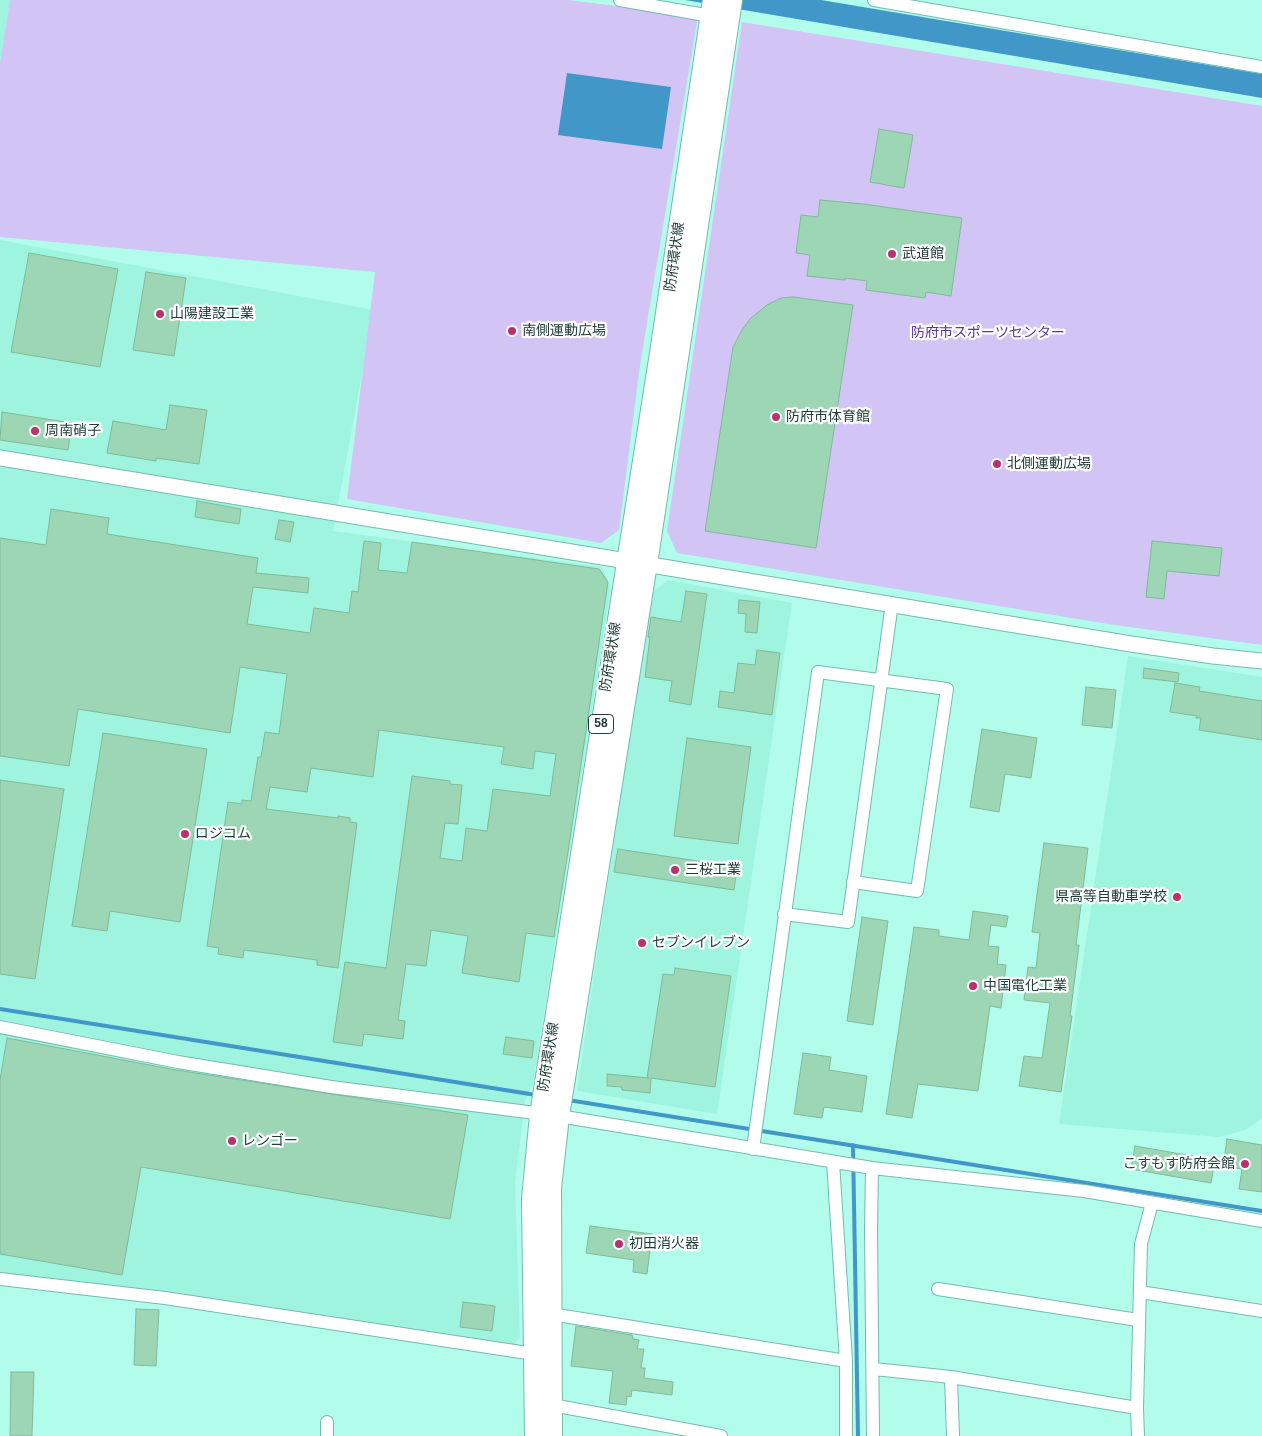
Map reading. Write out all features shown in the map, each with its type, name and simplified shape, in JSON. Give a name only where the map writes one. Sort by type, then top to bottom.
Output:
[{"type":"main road","name":"防府環状線","points":[[552,1436],[549,1116],[626,561],[660,353],[718,13],[732,0]]},
{"type":"main road","name":"防府環状線","points":[[535,1436],[532,1199],[549,1116],[647,564],[718,13]]},
{"type":"street","points":[[620,0],[718,13]]},
{"type":"street","points":[[874,0],[1262,67]]},
{"type":"street","points":[[0,458],[892,603],[1131,644],[1262,661]]},
{"type":"street","points":[[784,914],[848,922],[892,603]]},
{"type":"street","points":[[753,1149],[818,672],[947,689],[917,891],[853,882]]},
{"type":"street","points":[[0,1028],[178,1062],[331,1087],[549,1116],[872,1168],[1084,1191],[1262,1222]]},
{"type":"street","points":[[833,1162],[846,1362],[846,1436]]},
{"type":"street","points":[[872,1168],[873,1436]]},
{"type":"street","points":[[1138,1436],[1138,1320],[1141,1244],[1152,1203]]},
{"type":"street","points":[[0,1279],[165,1298],[534,1354]]},
{"type":"street","points":[[938,1289],[1138,1320]]},
{"type":"street","points":[[1140,1292],[1262,1311]]},
{"type":"street","points":[[551,1314],[846,1362]]},
{"type":"street","points":[[874,1369],[952,1377],[1137,1408]]},
{"type":"street","points":[[952,1377],[953,1436]]},
{"type":"street","points":[[552,1405],[721,1436]]},
{"type":"street","points":[[327,1422],[327,1436]]},
{"type":"shaded area","points":[[0,0],[10,0],[0,63]]},
{"type":"shaded area","points":[[0,240],[374,310],[333,531],[602,567],[611,588],[533,1083],[525,1101],[515,1182],[520,1338],[512,1346],[0,1279]]},
{"type":"shaded area","points":[[668,580],[792,603],[717,1114],[577,1091],[650,594]]},
{"type":"shaded area","name":"県高等自動車学校","points":[[1128,656],[1262,677],[1262,1118],[1245,1130],[1219,1137],[1059,1124]]},
{"type":"green space","points":[[10,0],[568,0],[698,16],[640,365],[619,530],[601,543],[347,499],[375,272],[0,237],[0,63]]},
{"type":"green space","name":"防府市スポーツセンター","points":[[742,22],[1262,106],[1262,645],[1108,624],[677,553],[667,531]]},
{"type":"water","points":[[685,0],[821,0],[1262,74],[1262,98]]},
{"type":"water","points":[[567,73],[671,87],[662,149],[558,135]]},
{"type":"building","points":[[879,129],[913,135],[904,188],[870,182]]},
{"type":"building","points":[[820,200],[962,218],[951,296],[926,292],[925,298],[866,290],[867,281],[807,276],[810,255],[796,253],[801,215],[818,217]]},
{"type":"building","points":[[29,253],[118,269],[100,367],[11,352]]},
{"type":"building","name":"山陽建設工業","points":[[146,272],[186,278],[174,356],[133,350]]},
{"type":"building","points":[[793,297],[853,305],[816,548],[705,531],[733,347],[751,318],[767,305],[781,298]]},
{"type":"building","points":[[170,405],[207,410],[199,464],[156,458],[156,461],[107,453],[113,421],[166,430]]},
{"type":"building","name":"周南硝子","points":[[2,412],[72,423],[68,450],[0,440]]},
{"type":"building","points":[[197,501],[241,509],[239,524],[195,517]]},
{"type":"building","points":[[51,509],[109,518],[107,534],[258,558],[256,573],[309,578],[308,593],[253,587],[247,624],[310,633],[314,608],[349,613],[352,591],[358,592],[364,541],[381,543],[378,570],[407,573],[412,542],[599,569],[608,582],[554,937],[526,933],[519,982],[462,973],[468,936],[431,930],[426,966],[406,964],[398,1020],[405,1021],[403,1039],[364,1034],[362,1046],[333,1042],[345,962],[386,968],[412,776],[450,781],[450,784],[462,785],[458,824],[445,823],[440,858],[462,861],[466,828],[487,831],[493,789],[550,796],[556,754],[535,751],[533,769],[501,764],[504,747],[379,730],[373,777],[311,768],[307,792],[270,787],[266,809],[338,818],[338,816],[350,818],[350,822],[357,823],[338,968],[317,965],[317,960],[244,950],[243,958],[218,954],[219,948],[207,946],[228,802],[242,804],[242,800],[251,801],[258,757],[261,757],[265,732],[279,734],[287,674],[240,667],[230,733],[78,709],[69,766],[0,756],[0,538],[46,545]]},
{"type":"building","points":[[279,520],[294,522],[290,542],[275,539]]},
{"type":"building","points":[[1152,541],[1222,548],[1219,576],[1167,571],[1164,599],[1146,597]]},
{"type":"building","points":[[686,591],[707,594],[691,705],[669,701],[672,681],[645,677],[651,617],[681,622]]},
{"type":"building","points":[[739,600],[760,602],[757,633],[745,632],[746,614],[738,613]]},
{"type":"building","points":[[757,650],[780,653],[772,715],[718,707],[720,691],[734,693],[738,663],[755,665]]},
{"type":"building","points":[[1144,668],[1179,673],[1178,682],[1143,678]]},
{"type":"building","points":[[1175,683],[1200,687],[1199,691],[1262,701],[1262,740],[1199,730],[1201,718],[1170,712]]},
{"type":"building","points":[[1086,687],[1116,690],[1112,728],[1082,725]]},
{"type":"building","points":[[982,729],[1037,738],[1031,778],[1005,774],[999,812],[970,807]]},
{"type":"building","points":[[103,733],[207,749],[180,922],[110,911],[107,931],[72,926]]},
{"type":"building","points":[[687,738],[751,747],[738,844],[674,836]]},
{"type":"building","points":[[0,780],[64,789],[35,979],[0,974]]},
{"type":"building","points":[[1044,843],[1088,848],[1076,945],[1079,945],[1070,1016],[1072,1016],[1061,1092],[1019,1086],[1024,1056],[1042,1058],[1050,1003],[1024,1000],[1028,967],[1036,968],[1040,933],[1032,932]]},
{"type":"building","name":"三桜工業","points":[[618,849],[737,867],[734,890],[614,872]]},
{"type":"building","points":[[973,911],[1008,916],[1006,927],[991,925],[988,946],[999,947],[997,964],[1006,965],[1001,1008],[990,1006],[978,1091],[918,1084],[912,1118],[886,1114],[914,927],[939,930],[939,936],[969,940]]},
{"type":"building","points":[[862,917],[888,921],[873,1025],[847,1021]]},
{"type":"building","points":[[675,968],[731,976],[715,1087],[651,1078],[650,1093],[622,1090],[622,1087],[607,1086],[607,1074],[647,1078],[663,974],[674,975]]},
{"type":"building","points":[[506,1037],[534,1041],[532,1058],[503,1054]]},
{"type":"building","name":"レンゴー","points":[[7,1038],[176,1070],[468,1115],[450,1219],[141,1167],[122,1275],[0,1254],[0,1080]]},
{"type":"building","points":[[803,1053],[831,1057],[829,1070],[867,1076],[862,1112],[824,1107],[822,1118],[794,1114]]},
{"type":"building","name":"こすもす防府会館","points":[[1227,1139],[1262,1145],[1262,1192],[1239,1189],[1242,1169],[1223,1166]]},
{"type":"building","points":[[1135,1146],[1215,1160],[1211,1183],[1131,1169]]},
{"type":"building","name":"初田消火器","points":[[590,1226],[652,1234],[647,1274],[633,1272],[634,1260],[586,1253]]},
{"type":"building","points":[[463,1302],[495,1306],[492,1331],[460,1327]]},
{"type":"building","points":[[136,1309],[159,1310],[156,1366],[134,1365]]},
{"type":"building","points":[[576,1326],[632,1335],[633,1339],[639,1340],[637,1349],[644,1349],[641,1368],[645,1368],[644,1378],[673,1382],[672,1395],[632,1390],[631,1397],[627,1396],[626,1405],[609,1403],[613,1371],[571,1366]]},
{"type":"building","points":[[11,1372],[34,1372],[32,1436],[10,1436]]},
{"type":"waterway","points":[[0,1009],[536,1095]]},
{"type":"waterway","points":[[568,1100],[1262,1211]]},
{"type":"waterway","points":[[853,1145],[858,1436]]},
{"type":"place","name":"武道館","points":[[892,254]]},
{"type":"place","name":"山陽建設工業","points":[[160,314]]},
{"type":"place","name":"南側運動広場","points":[[512,331]]},
{"type":"place","name":"防府市体育館","points":[[776,417]]},
{"type":"place","name":"周南硝子","points":[[35,431]]},
{"type":"place","name":"北側運動広場","points":[[997,464]]},
{"type":"place","name":"ロジコム","points":[[185,834]]},
{"type":"place","name":"三桜工業","points":[[675,870]]},
{"type":"place","name":"県高等自動車学校","points":[[1177,897]]},
{"type":"place","name":"セブンイレブン","points":[[642,943]]},
{"type":"place","name":"中国電化工業","points":[[973,986]]},
{"type":"place","name":"レンゴー","points":[[232,1141]]},
{"type":"place","name":"こすもす防府会館","points":[[1245,1164]]},
{"type":"place","name":"初田消火器","points":[[619,1244]]}]
